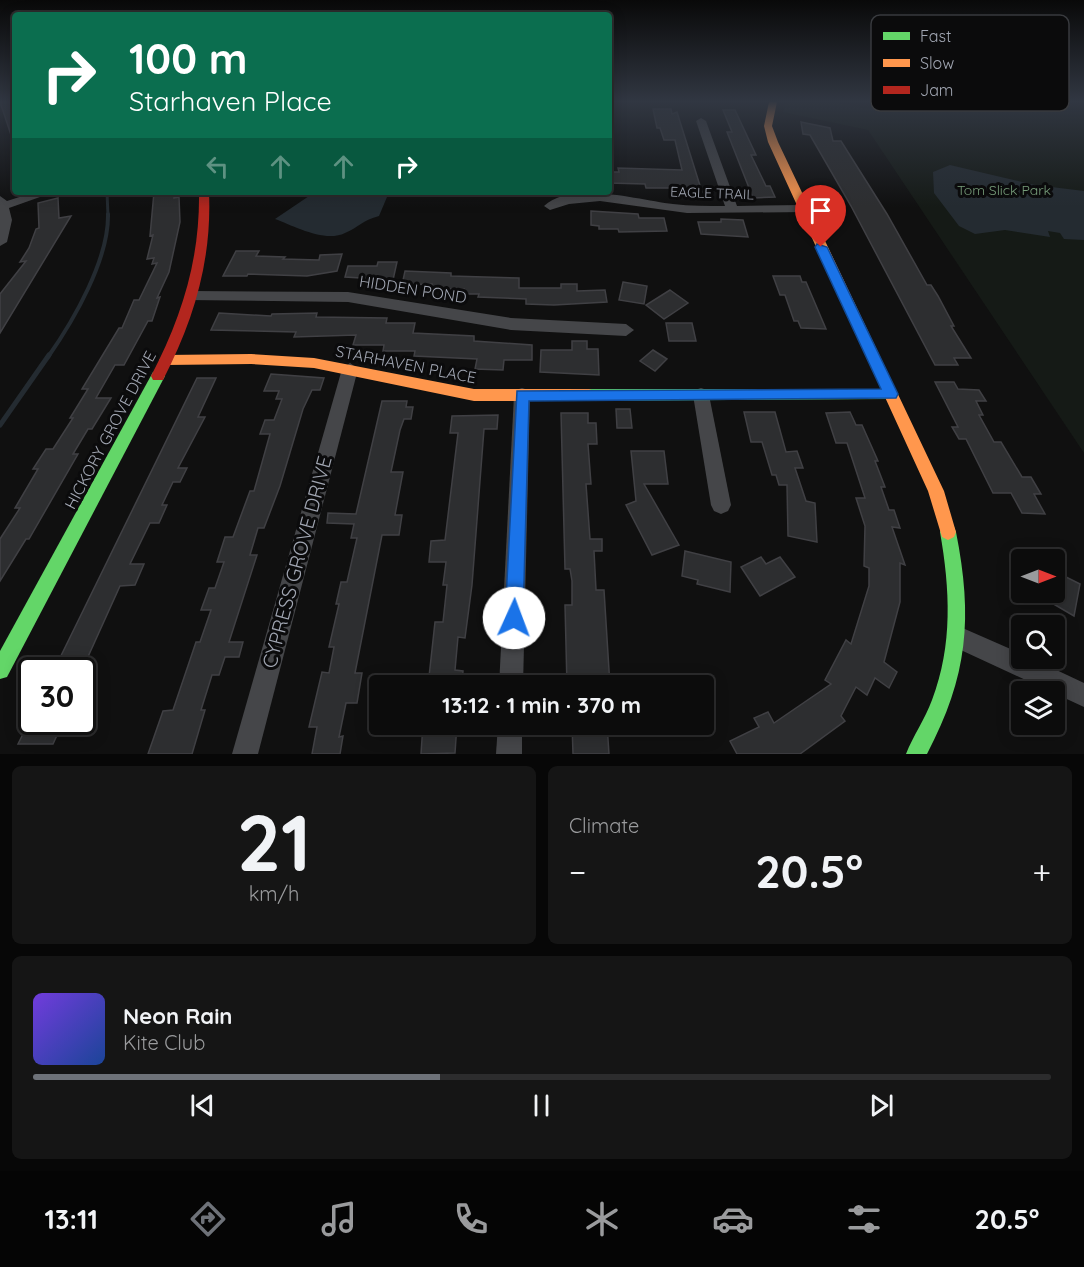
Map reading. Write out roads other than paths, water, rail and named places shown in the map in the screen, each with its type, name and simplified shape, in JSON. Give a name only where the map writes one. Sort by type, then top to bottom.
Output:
[{"type":"street","points":[[707,137],[732,209]]},
{"type":"street","points":[[773,137],[803,209],[936,491],[950,532],[959,597],[958,637],[942,705],[916,754]]},
{"type":"street","points":[[0,242],[6,225],[1,205],[37,195]]},
{"type":"street","name":"HICKORY GROVE DRIVE","points":[[0,670],[166,360],[192,296],[204,243],[204,195]]},
{"type":"street","name":"EAGLE TRAIL","points":[[550,206],[565,199],[594,197],[688,209],[803,209]]},
{"type":"street","name":"HIDDEN POND","points":[[192,296],[348,297],[511,324],[626,330]]},
{"type":"street","name":"STARHAVEN PLACE","points":[[166,360],[274,360],[350,369],[454,393],[522,395],[891,394]]},
{"type":"street","name":"CYPRESS GROVE DRIVE","points":[[245,754],[350,369]]},
{"type":"street","points":[[512,675],[522,395]]},
{"type":"street","points":[[701,395],[721,505]]},
{"type":"street","points":[[958,637],[1084,695]]},
{"type":"street","points":[[509,754],[510,735]]},
{"type":"waterway","points":[[107,195],[108,215]]},
{"type":"waterway","points":[[48,357],[88,288],[103,250],[108,215]]},
{"type":"waterway","points":[[0,425],[49,355]]},
{"type":"park label","name":"Tom Slick Park","points":[[1004,190]]}]
